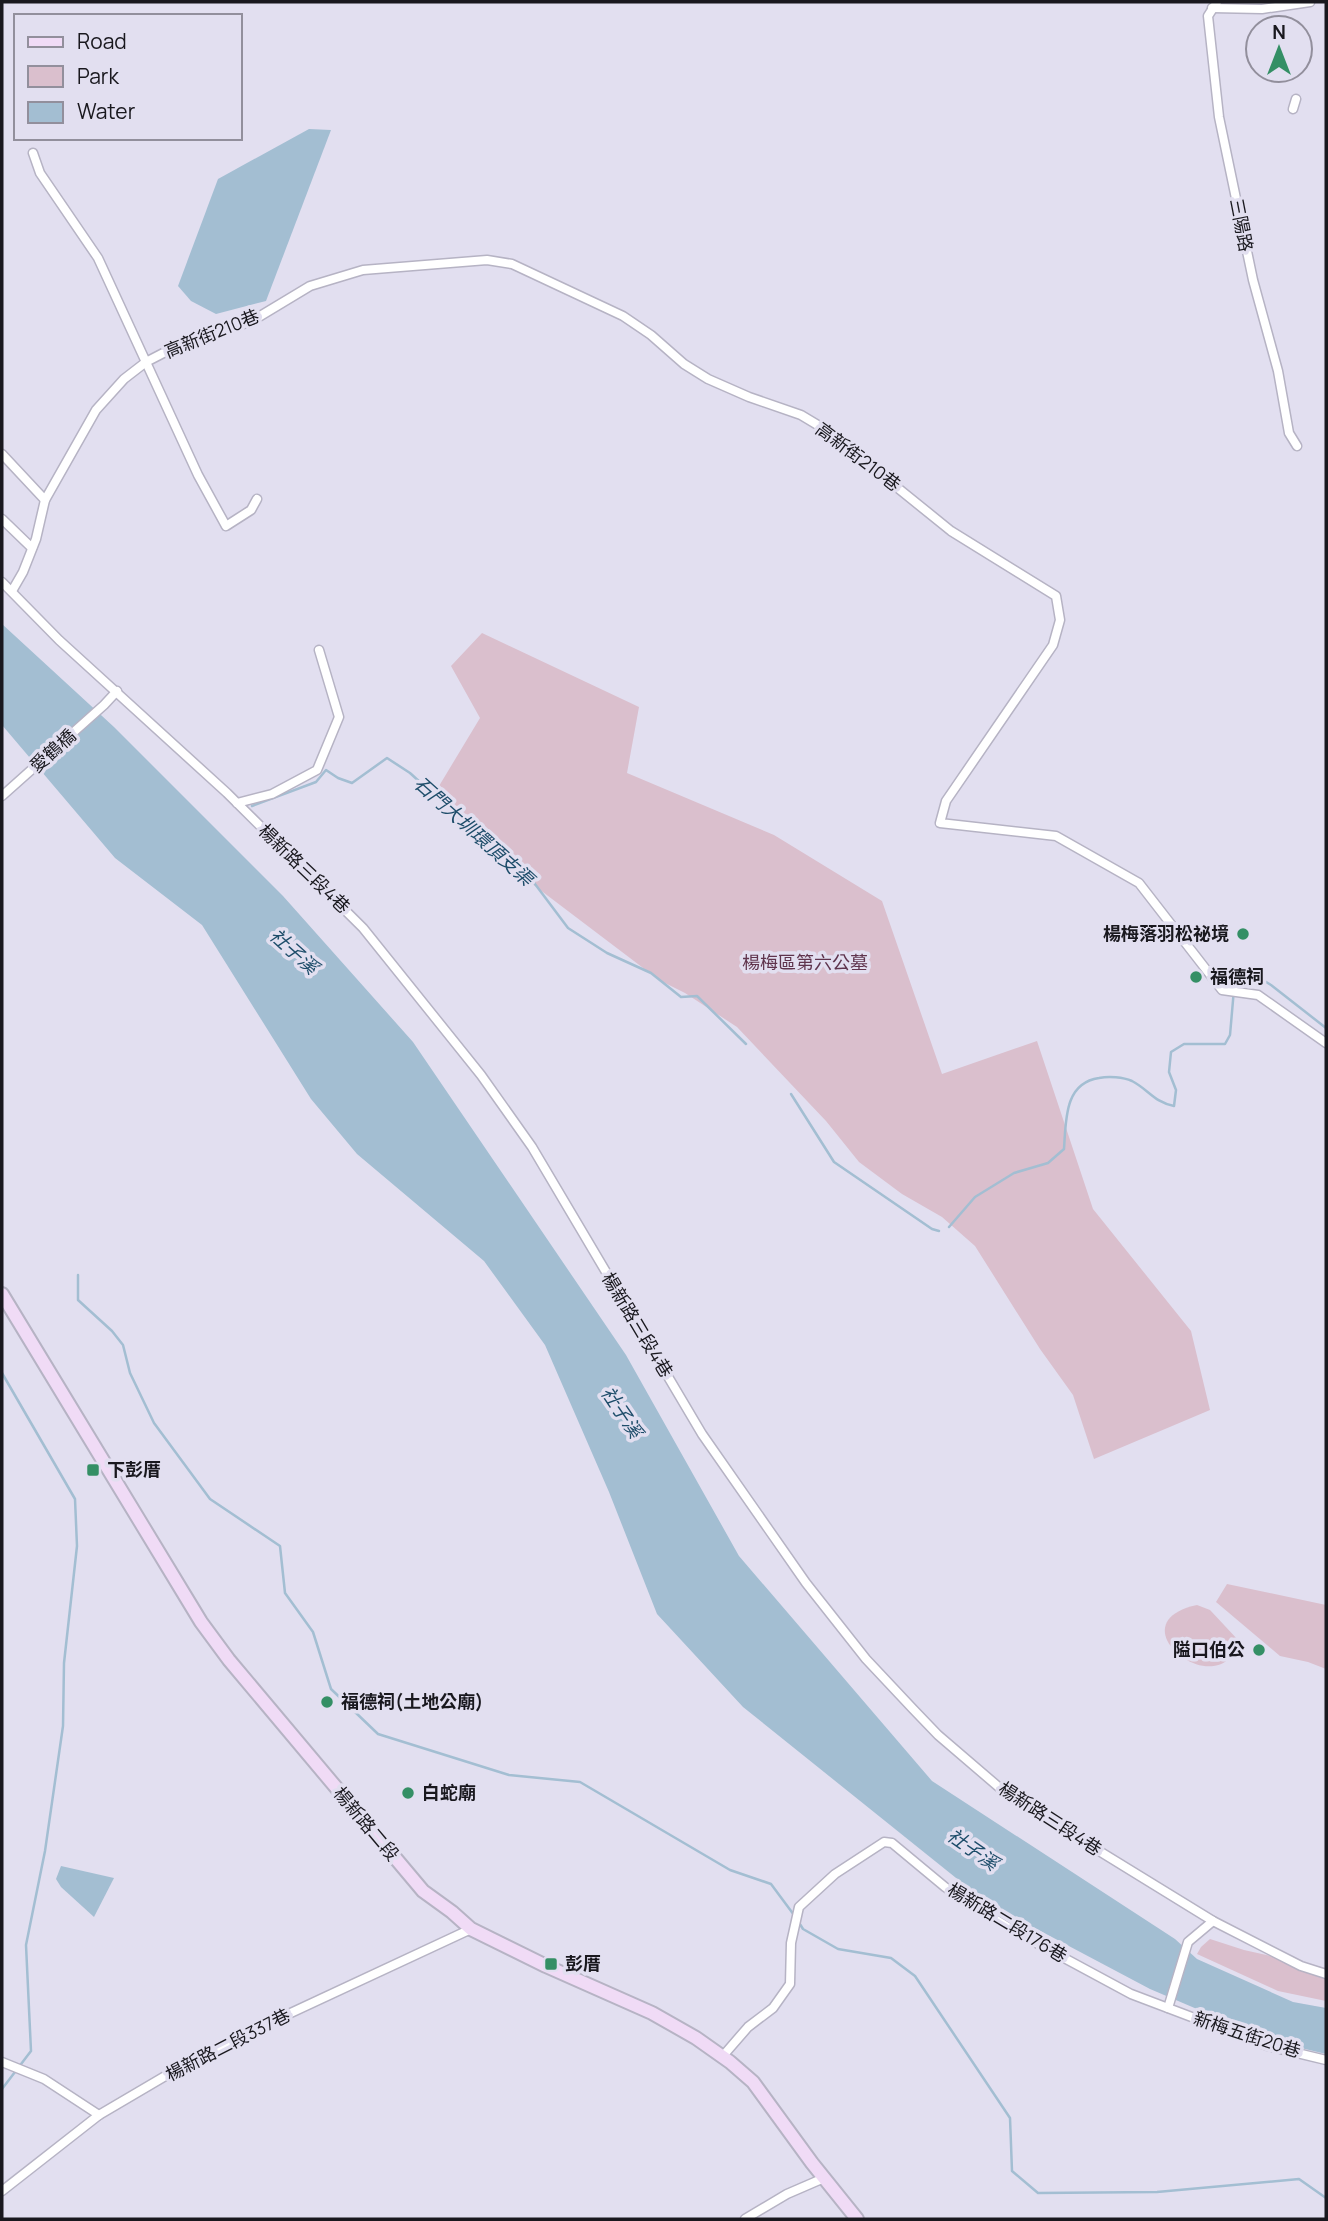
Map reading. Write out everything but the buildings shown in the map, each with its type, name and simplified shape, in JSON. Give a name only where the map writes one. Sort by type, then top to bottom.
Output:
[{"type":"main road","name":"楊新路二段","points":[[2,1294],[201,1622],[222,1651],[422,1891],[471,1929],[652,2013],[696,2038],[722,2057],[753,2082],[857,2219]]},
{"type":"street","points":[[1214,5],[1262,9],[1310,2]]},
{"type":"street","name":"三陽路","points":[[1214,5],[1208,16],[1219,117],[1253,280],[1278,371],[1289,433],[1297,446]]},
{"type":"street","points":[[1293,109],[1296,99]]},
{"type":"street","points":[[33,153],[40,173],[98,258],[198,475],[226,526],[251,510],[257,499]]},
{"type":"street","name":"高新街210巷","points":[[12,591],[32,548],[45,500],[96,410],[124,379],[146,362],[173,348],[251,321],[310,286],[363,270],[498,260],[512,264],[624,316],[651,335],[684,365],[708,379],[801,415],[826,430],[951,531],[1056,596],[1060,620],[1053,645],[946,801],[940,823],[1056,836],[1139,883],[1222,990],[1258,995],[1326,1043]]},
{"type":"street","points":[[2,454],[45,500]]},
{"type":"street","points":[[2,519],[32,548]]},
{"type":"street","name":"楊新路三段4巷","points":[[2,582],[59,640],[237,803],[363,928],[481,1075],[532,1147],[702,1434],[806,1583],[866,1659],[938,1735],[1008,1794],[1213,1921],[1301,1966],[1326,1974]]},
{"type":"street","points":[[237,803],[272,794],[317,770],[339,717],[319,650]]},
{"type":"street","name":"愛鶴橋","points":[[2,796],[117,691]]},
{"type":"street","name":"楊新路二段176巷","points":[[722,2057],[748,2027],[774,2008],[790,1983],[791,1943],[800,1908],[835,1874],[884,1842],[892,1843],[945,1887],[1016,1932],[1131,1994],[1168,2005]]},
{"type":"street","points":[[1168,2005],[1188,1942],[1213,1921]]},
{"type":"street","name":"楊新路二段337巷","points":[[2,2191],[99,2115],[237,2038],[471,1929]]},
{"type":"street","name":"新梅五街20巷","points":[[1168,2005],[1268,2046],[1326,2060]]},
{"type":"street","points":[[2,2062],[44,2079],[99,2115]]},
{"type":"street","points":[[746,2219],[787,2194],[824,2178]]},
{"type":"green space","name":"楊梅區第六公墓","points":[[482,633],[639,707],[627,773],[774,835],[882,901],[942,1074],[1037,1041],[1093,1209],[1191,1331],[1210,1410],[1094,1459],[1073,1395],[1040,1349],[975,1246],[942,1217],[902,1194],[859,1162],[826,1121],[737,1027],[685,993],[659,980],[527,880],[433,796],[480,718],[451,666]]},
{"type":"green space","points":[[1227,1584],[1326,1605],[1326,1669],[1280,1656],[1216,1602]]},
{"type":"green space","points":[[1197,1605],[1210,1610],[1239,1641],[1228,1659],[1212,1666],[1195,1664],[1179,1655],[1168,1642],[1165,1628],[1174,1614]]},
{"type":"green space","points":[[1210,1939],[1244,1950],[1326,1968],[1326,2001],[1278,1991],[1197,1954]]},
{"type":"water","points":[[309,129],[331,130],[266,301],[216,314],[191,301],[178,286],[218,179]]},
{"type":"water","points":[[2,624],[114,727],[283,896],[413,1042],[626,1355],[739,1556],[932,1781],[1175,1939],[1197,1959],[1293,2002],[1326,2008],[1326,2054],[1272,2041],[1150,1989],[986,1902],[743,1707],[657,1614],[609,1492],[545,1345],[484,1261],[357,1154],[311,1099],[202,925],[115,858],[2,725]]},
{"type":"water","points":[[61,1866],[114,1878],[94,1917],[61,1887],[56,1879]]},
{"type":"waterway","name":"石門大圳環頂支渠","points":[[252,806],[316,782],[326,770],[352,783],[387,758],[410,773],[467,825],[526,872],[568,928],[607,953],[651,973],[681,997],[697,996],[746,1044]]},
{"type":"waterway","name":"石門大圳環頂支渠","points":[[949,1227],[975,1197],[1014,1173],[1048,1163],[1064,1149],[1069,1105],[1079,1087],[1088,1081],[1107,1077],[1128,1080],[1138,1084],[1161,1102],[1174,1106],[1176,1090],[1169,1072],[1171,1052],[1184,1044],[1225,1044],[1230,1035],[1234,989],[1250,972],[1326,1028]]},
{"type":"waterway","name":"石門大圳環頂支渠","points":[[791,1094],[834,1162],[932,1229],[939,1231]]},
{"type":"waterway","name":"社子溪","points":[[78,1275],[78,1300],[112,1331],[123,1345],[130,1373],[154,1423],[210,1499],[280,1546],[285,1593],[313,1632],[331,1689],[378,1734],[509,1775],[580,1782],[730,1870],[771,1884],[794,1915]]},
{"type":"waterway","points":[[2,1373],[75,1499],[77,1546],[64,1663],[63,1726],[45,1851],[26,1945],[31,2051],[2,2089]]},
{"type":"waterway","name":"社子溪","points":[[798,1921],[803,1929],[838,1949],[891,1958],[915,1976],[1010,2118],[1012,2171],[1038,2193],[1157,2192],[1299,2179],[1326,2198]]},
{"type":"place","name":"楊梅落羽松祕境","points":[[1243,934]]},
{"type":"place","name":"福德祠","points":[[1196,977]]},
{"type":"place","name":"下彭厝","points":[[93,1470]]},
{"type":"place","name":"隘口伯公","points":[[1259,1650]]},
{"type":"place","name":"福德祠(土地公廟)","points":[[327,1702]]},
{"type":"place","name":"白蛇廟","points":[[408,1793]]},
{"type":"place","name":"彭厝","points":[[551,1964]]}]
